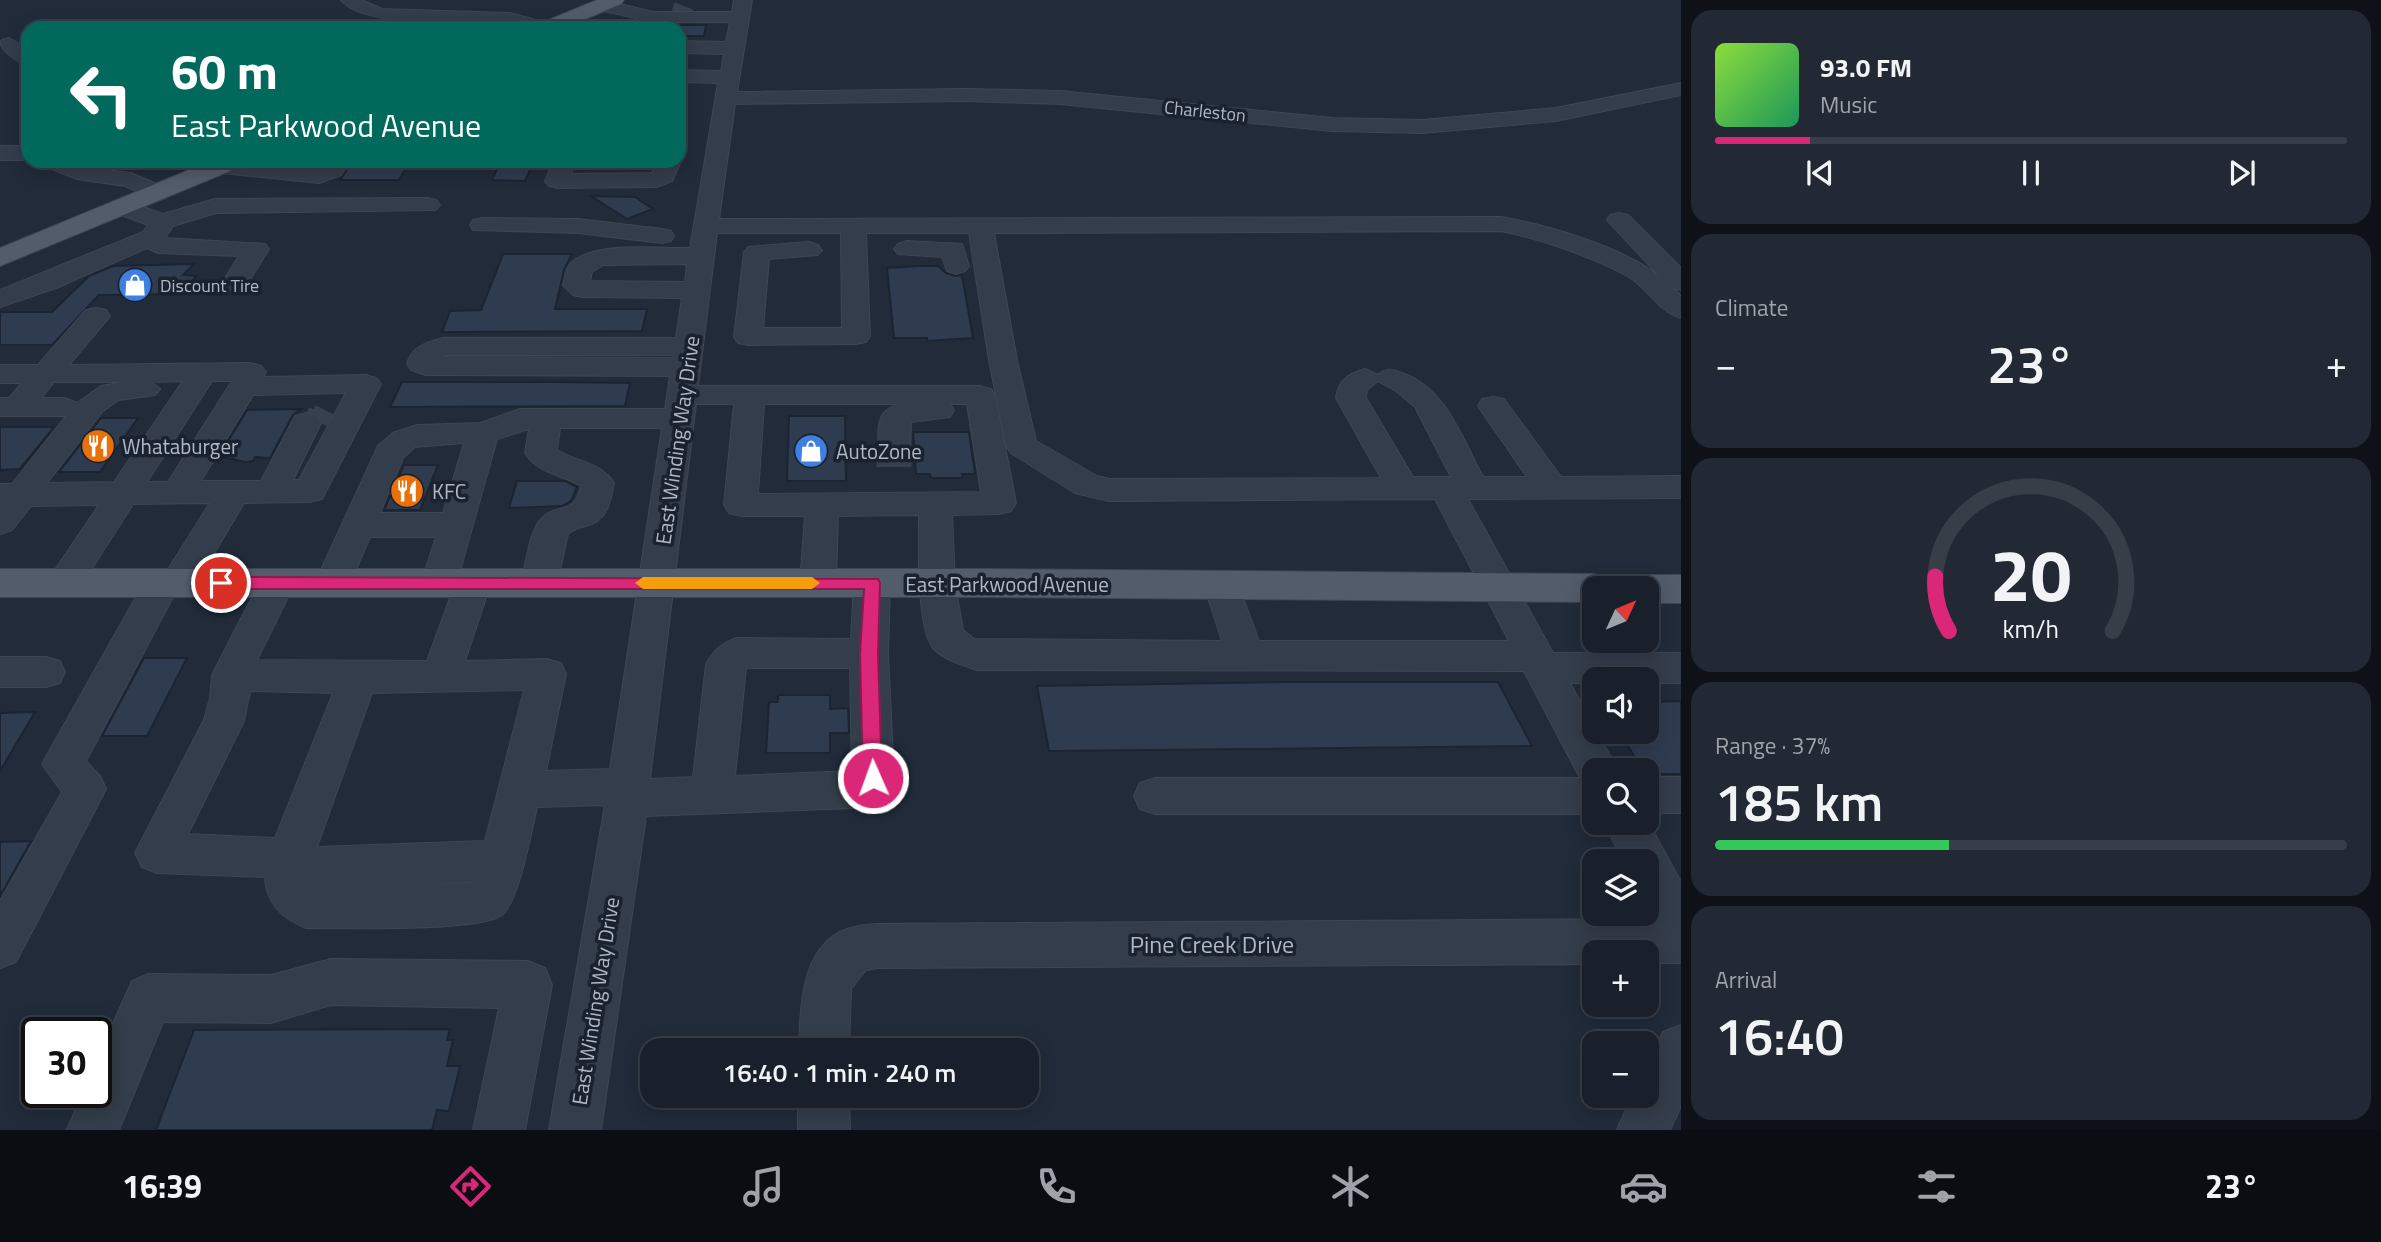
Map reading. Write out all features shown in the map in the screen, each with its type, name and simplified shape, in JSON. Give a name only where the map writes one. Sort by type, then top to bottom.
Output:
[{"type":"main road","points":[[563,21],[608,3]]},
{"type":"main road","points":[[0,258],[217,168]]},
{"type":"main road","name":"East Parkwood Avenue","points":[[0,583],[937,583],[1582,588]]},
{"type":"main road","points":[[1659,589],[1681,589]]},
{"type":"street","points":[[608,3],[641,16],[690,8],[741,9]]},
{"type":"street","points":[[357,5],[364,16],[373,21]]},
{"type":"street","name":"East Winding Way Drive","points":[[575,1130],[628,793],[685,382],[717,306],[704,240],[705,143],[728,87],[741,9]]},
{"type":"street","points":[[409,21],[462,10],[520,21]]},
{"type":"street","points":[[462,10],[494,21]]},
{"type":"street","points":[[686,47],[736,48]]},
{"type":"street","name":"Charleston","points":[[686,78],[728,87],[1026,96],[1107,101],[1289,120],[1451,125],[1549,115],[1681,89]]},
{"type":"street","points":[[0,153],[21,153]]},
{"type":"street","points":[[70,168],[85,174],[131,180],[158,193]]},
{"type":"street","points":[[258,168],[319,176],[334,168]]},
{"type":"street","points":[[561,171],[641,181],[666,170]]},
{"type":"street","points":[[0,299],[47,282],[158,229],[215,206],[428,205]]},
{"type":"street","points":[[123,207],[153,219],[158,229],[158,245],[256,248],[235,283]]},
{"type":"street","points":[[1619,220],[1681,283]]},
{"type":"street","points":[[717,306],[757,252],[854,237],[980,225],[1501,223],[1538,231],[1637,270],[1681,310]]},
{"type":"street","points":[[482,225],[578,226],[704,240],[854,237],[953,249],[956,266]]},
{"type":"street","points":[[980,225],[1003,360],[1022,446],[1087,485],[1109,490],[1681,487]]},
{"type":"street","points":[[704,240],[596,258],[580,269],[576,285],[582,289],[717,306],[748,337],[856,336],[854,237]]},
{"type":"street","points":[[8,407],[46,374],[96,316]]},
{"type":"street","points":[[685,382],[421,364],[422,359],[430,352],[443,347],[685,382],[750,396],[981,395],[999,503],[741,505],[750,396]]},
{"type":"street","points":[[6,502],[100,397],[124,390],[251,372],[177,493]]},
{"type":"street","points":[[0,374],[92,374],[198,380]]},
{"type":"street","points":[[6,502],[61,424],[65,407],[92,374]]},
{"type":"street","points":[[1403,488],[1351,398],[1352,386],[1378,378],[1405,384],[1427,402],[1500,588],[1591,758]]},
{"type":"street","points":[[64,583],[198,380]]},
{"type":"street","points":[[333,583],[389,453],[398,444],[416,435],[483,433],[520,419],[546,419],[685,382]]},
{"type":"street","points":[[6,502],[124,494],[310,491],[366,384],[329,406],[284,491]]},
{"type":"street","points":[[244,386],[329,406]]},
{"type":"street","points":[[1493,406],[1552,488]]},
{"type":"street","points":[[8,407],[65,407]]},
{"type":"street","points":[[896,504],[896,416],[902,412],[984,410]]},
{"type":"street","points":[[539,583],[552,529],[562,520],[583,514],[593,505],[598,483],[592,476],[547,460],[541,453],[546,419]]},
{"type":"street","points":[[441,676],[456,583],[456,526],[483,433]]},
{"type":"street","points":[[0,946],[85,789],[63,764],[170,583],[234,492]]},
{"type":"street","points":[[935,503],[937,583],[945,636],[961,650],[978,655],[1245,654],[1681,668]]},
{"type":"street","points":[[818,583],[822,504]]},
{"type":"street","points":[[360,525],[456,526]]},
{"type":"street","points":[[231,675],[358,678],[547,674],[503,856],[490,861],[320,868],[303,863],[291,853],[157,853],[224,721],[230,698],[231,675],[277,583]]},
{"type":"street","points":[[521,789],[712,795],[853,790],[869,783],[873,778],[869,654],[872,583]]},
{"type":"street","points":[[1222,585],[1245,654]]},
{"type":"street","points":[[712,795],[725,664],[737,653],[869,654]]},
{"type":"street","points":[[0,673],[46,673]]},
{"type":"street","points":[[291,853],[358,678]]},
{"type":"street","points":[[1659,795],[1681,795]]},
{"type":"street","points":[[1155,796],[1582,796]]},
{"type":"street","points":[[1659,886],[1681,927]]},
{"type":"street","name":"Pine Creek Drive","points":[[824,1038],[828,985],[838,966],[854,949],[877,946],[1681,942]]},
{"type":"street","points":[[93,1130],[149,998],[271,999],[331,982],[528,985],[499,1130]]},
{"type":"street","points":[[1643,1130],[1681,1050]]},
{"type":"street","points":[[824,1108],[824,1130]]},
{"type":"building","points":[[686,25],[706,25],[704,36],[686,36]]},
{"type":"building","points":[[348,168],[406,168],[399,180],[340,180]]},
{"type":"building","points":[[498,168],[531,168],[525,181],[492,180]]},
{"type":"building","points":[[591,196],[635,197],[653,209],[627,219]]},
{"type":"building","points":[[503,254],[572,254],[564,270],[555,309],[647,309],[642,331],[442,332],[450,311],[481,310]]},
{"type":"building","points":[[194,264],[183,275],[196,276],[183,294],[99,295],[52,345],[0,345],[0,312],[52,312],[89,276],[113,266]]},
{"type":"building","points":[[938,266],[946,273],[962,275],[973,338],[927,341],[927,338],[894,338],[887,268]]},
{"type":"building","points":[[402,382],[630,383],[625,406],[390,407]]},
{"type":"building","points":[[301,409],[293,415],[270,458],[255,457],[253,461],[245,462],[219,456],[247,410]]},
{"type":"building","points":[[789,416],[845,416],[846,481],[787,481]]},
{"type":"building","name":"Whataburger","points":[[101,418],[138,418],[100,472],[59,472]]},
{"type":"building","points":[[0,427],[54,427],[20,469],[0,470]]},
{"type":"building","points":[[913,432],[969,432],[975,474],[962,474],[963,478],[931,478],[930,474],[916,474]]},
{"type":"building","name":"KFC","points":[[404,465],[438,465],[420,510],[384,510]]},
{"type":"building","points":[[517,481],[565,481],[577,487],[571,501],[562,506],[509,508]]},
{"type":"building","points":[[144,658],[187,658],[147,736],[102,736]]},
{"type":"building","points":[[1498,682],[1532,746],[1049,751],[1037,686]]},
{"type":"building","points":[[778,695],[830,695],[830,709],[848,708],[849,733],[830,733],[830,753],[766,753],[769,702],[778,702]]},
{"type":"building","points":[[1681,701],[1681,774],[1659,774],[1659,758],[1635,758],[1627,744],[1659,744],[1659,702]]},
{"type":"building","points":[[35,712],[0,771],[0,713]]},
{"type":"building","points":[[31,841],[0,896],[0,842]]},
{"type":"building","points":[[450,1029],[447,1040],[453,1040],[447,1066],[460,1066],[449,1111],[437,1110],[432,1130],[156,1130],[194,1030]]},
{"type":"tunnel","points":[[681,14],[684,6]]},
{"type":"tunnel","points":[[321,423],[327,411]]},
{"type":"tunnel","points":[[894,452],[894,467]]},
{"type":"slow traffic","points":[[643,583],[812,583]]},
{"type":"place","name":"Discount Tire","points":[[135,285]]},
{"type":"place","name":"Whataburger","points":[[98,446]]},
{"type":"place","name":"AutoZone","points":[[811,451]]},
{"type":"place","name":"KFC","points":[[407,491]]},
{"type":"route","points":[[221,583],[872,583],[869,654],[873,778]]}]
